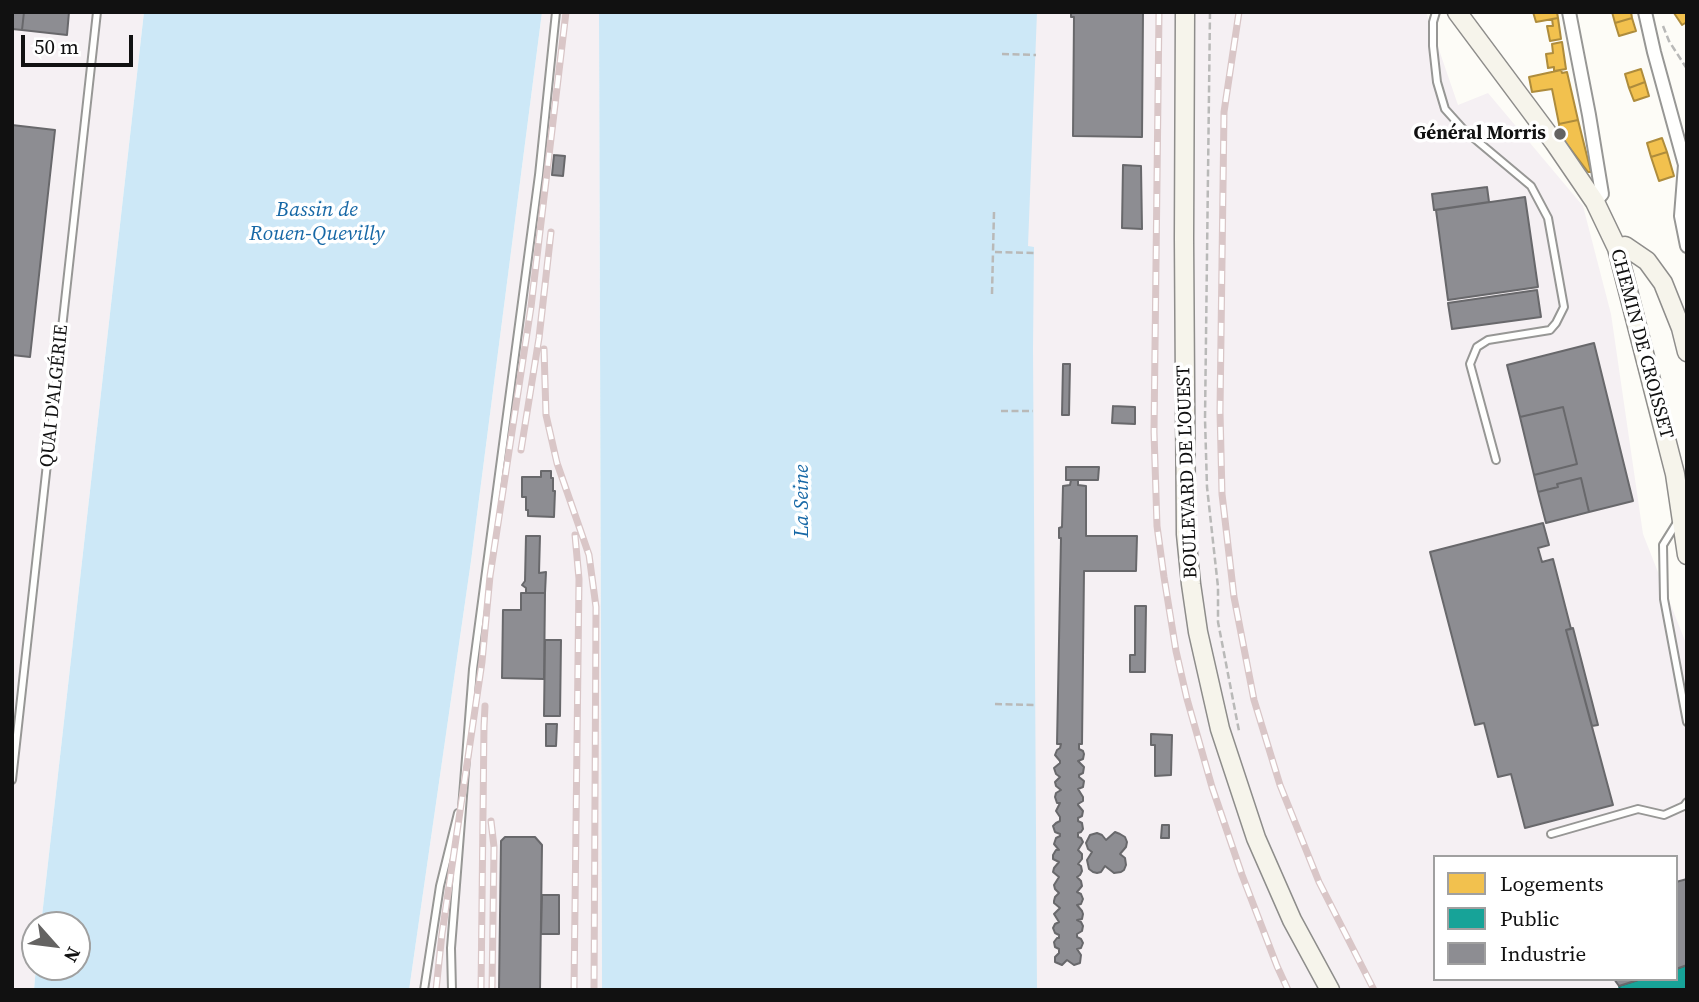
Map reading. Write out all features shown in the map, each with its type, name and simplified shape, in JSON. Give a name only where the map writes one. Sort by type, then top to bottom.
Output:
[{"type":"main road","name":"BOULEVARD DE L'OUEST","points":[[1185,12],[1186,534],[1194,608],[1220,729],[1256,838],[1292,920],[1330,990]]},
{"type":"main road","name":"CHEMIN DE CROISSET","points":[[1457,12],[1595,202],[1616,247],[1675,474],[1687,555]]},
{"type":"main road","points":[[1616,247],[1625,246],[1647,261],[1663,284],[1681,328],[1687,352]]},
{"type":"street","points":[[1569,12],[1602,194],[1595,202]]},
{"type":"street","points":[[1645,12],[1685,165],[1681,216],[1687,246]]},
{"type":"lane","name":"QUAI D'ALGÉRIE","points":[[12,780],[97,12]]},
{"type":"lane","points":[[452,990],[451,948],[473,669],[539,175],[556,12]]},
{"type":"lane","points":[[1436,12],[1433,22],[1433,46],[1437,82],[1446,109],[1463,129],[1531,186],[1548,218],[1564,307],[1550,330],[1488,340],[1477,348],[1470,364],[1496,460]]},
{"type":"lane","points":[[1681,516],[1663,545],[1664,599],[1687,722]]},
{"type":"lane","points":[[424,990],[440,887],[463,794]]},
{"type":"lane","points":[[1551,834],[1638,809],[1664,815],[1687,802]]},
{"type":"path","points":[[1210,12],[1205,419],[1207,487],[1218,622],[1239,733]]},
{"type":"path","points":[[1662,24],[1669,41],[1687,69]]},
{"type":"path","points":[[1002,54],[1036,55]]},
{"type":"path","points":[[992,294],[994,212]]},
{"type":"path","points":[[993,252],[1034,253]]},
{"type":"path","points":[[1001,411],[1033,411]]},
{"type":"path","points":[[995,704],[1036,705]]},
{"type":"shaded area","points":[[12,12],[144,12],[43,911],[21,911],[21,981],[35,981],[34,990],[12,990]]},
{"type":"shaded area","points":[[542,12],[599,12],[602,990],[409,990],[471,561]]},
{"type":"shaded area","points":[[991,12],[1426,12],[1458,105],[1488,93],[1583,206],[1611,314],[1643,534],[1687,646],[1687,990],[1027,990]]},
{"type":"water","name":"Bassin de Rouen-Quevilly","points":[[144,12],[542,12],[471,561],[409,990],[34,990],[35,981],[91,981],[91,911],[43,911]]},
{"type":"water","name":"La Seine","points":[[599,12],[1037,12],[1028,246],[1034,247],[1037,990],[602,990]]},
{"type":"building: Logements","points":[[1533,12],[1557,12],[1558,18],[1536,22]]},
{"type":"building: Logements","points":[[1612,12],[1631,12],[1632,18],[1615,23]]},
{"type":"building: Logements","points":[[1687,12],[1687,22],[1682,25],[1674,13]]},
{"type":"building: Logements","points":[[1558,18],[1561,39],[1550,41],[1547,26],[1553,26],[1552,19]]},
{"type":"building: Logements","points":[[1632,18],[1636,31],[1619,36],[1615,23]]},
{"type":"building: Logements","points":[[1562,42],[1566,69],[1554,71],[1554,67],[1548,68],[1546,54],[1553,53],[1552,44]]},
{"type":"building: Logements","points":[[1641,69],[1645,82],[1629,88],[1625,74]]},
{"type":"building: Logements","points":[[1561,70],[1562,73],[1567,72],[1578,120],[1559,124],[1552,89],[1532,92],[1529,77]]},
{"type":"building: Logements","points":[[1645,82],[1649,96],[1634,101],[1629,88]]},
{"type":"building: Logements","points":[[1578,120],[1591,172],[1588,172],[1560,135],[1559,124]]},
{"type":"building: Logements","points":[[1662,138],[1667,152],[1651,157],[1647,143]]},
{"type":"building: Logements","points":[[1667,152],[1674,176],[1659,181],[1651,157]]},
{"type":"building: Public","points":[[1687,965],[1687,990],[1620,990],[1619,986],[1635,981],[1678,981],[1678,968]]},
{"type":"building: Industrie","points":[[12,12],[24,12],[22,30],[12,29]]},
{"type":"building: Industrie","points":[[24,12],[69,12],[67,35],[22,30]]},
{"type":"building: Industrie","points":[[1071,12],[1143,12],[1142,137],[1073,136],[1074,17],[1071,17]]},
{"type":"building: Industrie","points":[[12,125],[55,130],[30,357],[12,355]]},
{"type":"building: Industrie","points":[[554,155],[565,156],[563,176],[552,175]]},
{"type":"building: Industrie","points":[[1123,165],[1141,166],[1142,229],[1122,228]]},
{"type":"building: Industrie","points":[[1487,187],[1489,202],[1434,210],[1432,194]]},
{"type":"building: Industrie","points":[[1525,197],[1538,287],[1448,300],[1436,210]]},
{"type":"building: Industrie","points":[[1537,290],[1541,317],[1452,329],[1448,303]]},
{"type":"building: Industrie","points":[[1594,343],[1633,501],[1589,512],[1581,478],[1538,492],[1534,475],[1577,464],[1563,407],[1520,417],[1507,365]]},
{"type":"building: Industrie","points":[[1063,364],[1070,364],[1069,415],[1062,415]]},
{"type":"building: Industrie","points":[[1113,406],[1135,407],[1135,424],[1112,423]]},
{"type":"building: Industrie","points":[[1563,407],[1577,464],[1534,475],[1520,417]]},
{"type":"building: Industrie","points":[[1066,467],[1099,467],[1098,480],[1066,480]]},
{"type":"building: Industrie","points":[[541,471],[551,471],[553,478],[554,517],[528,516],[526,497],[522,497],[522,477],[541,477]]},
{"type":"building: Industrie","points":[[1581,478],[1589,512],[1546,523],[1538,492]]},
{"type":"building: Industrie","points":[[1071,480],[1078,480],[1078,485],[1086,486],[1086,536],[1137,536],[1136,571],[1084,571],[1082,744],[1079,744],[1079,749],[1084,754],[1083,759],[1078,761],[1084,767],[1083,773],[1079,775],[1084,781],[1083,787],[1078,789],[1083,801],[1078,805],[1083,811],[1078,821],[1082,823],[1083,829],[1078,833],[1078,837],[1083,842],[1078,850],[1082,854],[1078,864],[1082,871],[1077,877],[1082,886],[1077,892],[1083,899],[1081,904],[1077,905],[1083,914],[1082,919],[1077,920],[1083,926],[1077,937],[1083,943],[1081,948],[1077,949],[1081,955],[1080,963],[1074,965],[1067,960],[1062,965],[1055,962],[1059,949],[1054,942],[1059,935],[1053,928],[1059,922],[1054,914],[1060,908],[1054,901],[1059,893],[1054,885],[1059,877],[1053,872],[1059,862],[1053,859],[1053,855],[1059,850],[1054,844],[1060,834],[1055,832],[1053,826],[1060,821],[1056,811],[1060,803],[1057,803],[1055,797],[1061,790],[1056,786],[1055,782],[1060,777],[1054,768],[1060,763],[1055,755],[1061,744],[1057,744],[1059,528],[1062,527],[1063,486],[1070,485]]},
{"type":"building: Industrie","points":[[1543,523],[1549,545],[1538,548],[1542,562],[1553,559],[1571,629],[1566,630],[1613,805],[1525,828],[1511,774],[1498,777],[1484,723],[1475,725],[1430,552]]},
{"type":"building: Industrie","points":[[526,536],[540,536],[539,573],[546,572],[545,593],[526,593],[526,588],[522,585],[525,581]]},
{"type":"building: Industrie","points":[[521,593],[545,593],[544,679],[502,678],[503,610],[521,610]]},
{"type":"building: Industrie","points":[[1135,606],[1146,606],[1145,672],[1130,672],[1130,655],[1135,655]]},
{"type":"building: Industrie","points":[[1573,628],[1598,725],[1592,726],[1566,630]]},
{"type":"building: Industrie","points":[[545,640],[561,640],[560,716],[544,716]]},
{"type":"building: Industrie","points":[[546,724],[557,724],[556,746],[546,746]]},
{"type":"building: Industrie","points":[[1151,734],[1172,735],[1171,775],[1155,776],[1155,745],[1151,745]]},
{"type":"building: Industrie","points":[[1162,825],[1169,825],[1169,838],[1161,838]]},
{"type":"building: Industrie","points":[[1115,832],[1125,837],[1126,847],[1120,854],[1125,858],[1124,870],[1114,873],[1105,866],[1097,873],[1089,869],[1087,860],[1092,852],[1086,843],[1090,835],[1097,833],[1106,840]]},
{"type":"building: Industrie","points":[[505,837],[535,837],[542,845],[540,990],[499,990],[501,841]]},
{"type":"building: Industrie","points":[[1687,879],[1687,965],[1678,968],[1678,881]]},
{"type":"building: Industrie","points":[[542,895],[559,895],[559,934],[541,934]]},
{"type":"building: Industrie","points":[[1615,981],[1635,981],[1619,986]]},
{"type":"railway","points":[[436,990],[482,662],[490,576],[531,307],[566,12]]},
{"type":"railway","points":[[1159,12],[1154,432],[1157,526],[1176,651],[1187,699],[1212,787],[1242,875],[1288,990]]},
{"type":"railway","points":[[1239,12],[1224,112],[1220,411],[1222,494],[1234,597],[1254,700],[1280,785],[1319,882],[1374,990]]},
{"type":"railway","points":[[521,450],[539,338],[551,232]]},
{"type":"railway","points":[[544,349],[546,415],[557,463],[589,555],[596,607],[594,990]]},
{"type":"railway","points":[[574,990],[579,579],[575,535]]},
{"type":"railway","points":[[481,990],[485,706]]},
{"type":"railway","points":[[491,821],[494,847],[492,990]]},
{"type":"place","name":"Général Morris","points":[[1560,134]]}]
